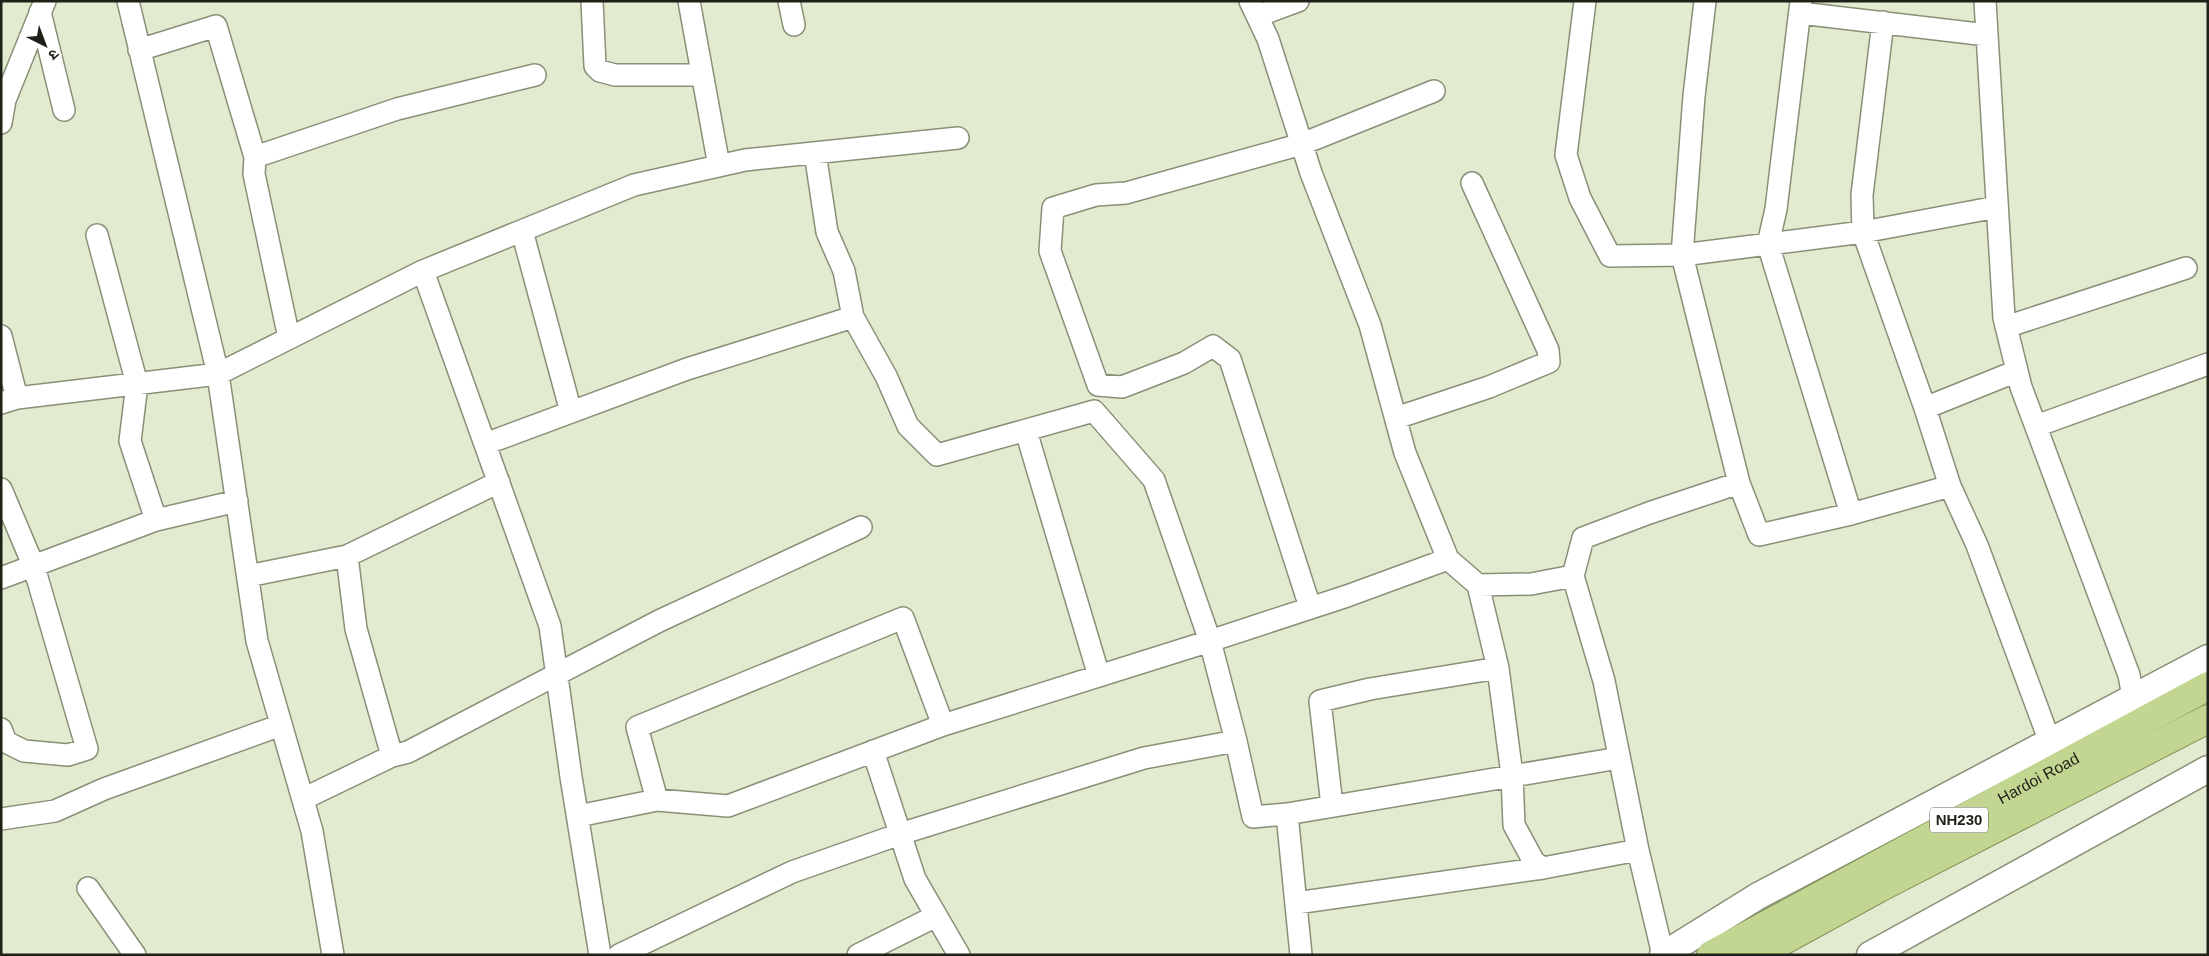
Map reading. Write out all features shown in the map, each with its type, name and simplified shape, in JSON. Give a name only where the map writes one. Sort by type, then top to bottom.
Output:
[{"type":"highway","name":"Hardoi Road","points":[[1711,955],[2208,686]]},
{"type":"highway","name":"Hardoi Road","points":[[1758,955],[1879,888],[2208,719]]},
{"type":"street","points":[[128,1],[218,374],[257,641],[312,831],[333,955]]},
{"type":"street","points":[[592,1],[595,66],[600,71],[615,75],[701,75]]},
{"type":"street","points":[[688,1],[718,166]]},
{"type":"street","points":[[789,1],[794,25]]},
{"type":"street","points":[[1298,1],[1253,9],[1268,39],[1302,144],[1370,325],[1405,453],[1448,559],[1478,584],[1498,668],[1512,775],[1514,825],[1534,862],[1543,868]]},
{"type":"street","points":[[1585,1],[1566,155],[1580,198],[1610,256],[1682,255],[1864,232],[1997,207]]},
{"type":"street","points":[[1705,1],[1694,96],[1682,255],[1740,483],[1759,535],[1852,514],[1950,486]]},
{"type":"street","points":[[1985,1],[2004,318],[2017,372],[2129,675],[2138,723]]},
{"type":"street","points":[[1,123],[9,72],[42,7]]},
{"type":"street","points":[[42,7],[64,110]]},
{"type":"street","points":[[1852,514],[1768,244],[1776,208],[1801,7],[1883,22],[1987,35]]},
{"type":"street","points":[[1883,22],[1862,195],[1864,232],[1950,486],[1977,545],[2047,734],[2029,782]]},
{"type":"street","points":[[139,50],[216,26],[255,157],[254,174],[289,338]]},
{"type":"street","points":[[255,157],[397,109],[535,75]]},
{"type":"street","points":[[1310,608],[1230,358],[1213,346],[1184,363],[1122,387],[1098,385],[1050,251],[1052,208],[1096,195],[1126,193],[1302,144],[1434,91]]},
{"type":"street","points":[[1,336],[9,400],[218,374],[423,272],[634,185],[745,160],[958,138]]},
{"type":"street","points":[[815,153],[827,232],[844,271],[853,317],[886,376],[908,426],[937,455],[1094,411],[1154,480],[1210,641],[1236,741],[1253,817],[1287,814],[1619,758]]},
{"type":"street","points":[[1396,418],[1489,387],[1549,362],[1548,350],[1472,183]]},
{"type":"street","points":[[522,231],[571,412]]},
{"type":"street","points":[[97,235],[137,384],[130,441],[156,520]]},
{"type":"street","points":[[2006,327],[2186,268]]},
{"type":"street","points":[[423,272],[550,626],[600,955]]},
{"type":"street","points":[[485,444],[687,369],[853,317]]},
{"type":"street","points":[[2036,426],[2208,364]]},
{"type":"street","points":[[1925,408],[2017,372]]},
{"type":"street","points":[[1026,431],[1099,676]]},
{"type":"street","points":[[248,576],[347,556],[499,482]]},
{"type":"street","points":[[1740,483],[1649,513],[1583,538],[1573,576],[1604,681],[1638,850],[1663,955],[1758,896],[2208,658]]},
{"type":"street","points":[[1,488],[34,567],[87,749],[68,755],[24,751],[6,742],[1,728]]},
{"type":"street","points":[[1,578],[156,520],[237,501]]},
{"type":"street","points":[[303,800],[392,756],[408,752],[557,676],[659,621],[861,527]]},
{"type":"street","points":[[347,556],[356,629],[392,756]]},
{"type":"street","points":[[578,816],[657,800],[728,806],[943,725],[1210,641],[1448,559]]},
{"type":"street","points":[[1478,584],[1531,584],[1573,576]]},
{"type":"street","points":[[657,800],[637,727],[904,618],[943,725]]},
{"type":"street","points":[[1332,806],[1320,701],[1370,689],[1498,668]]},
{"type":"street","points":[[1,819],[55,812],[104,789],[281,725]]},
{"type":"street","points":[[619,955],[792,872],[900,834],[1144,758],[1236,741]]},
{"type":"street","points":[[873,751],[915,879],[959,955]]},
{"type":"street","points":[[1870,955],[2208,769]]},
{"type":"street","points":[[1287,814],[1301,955]]},
{"type":"street","points":[[1296,903],[1543,868],[1638,850]]},
{"type":"street","points":[[88,888],[135,955]]},
{"type":"street","points":[[858,955],[936,916]]}]
